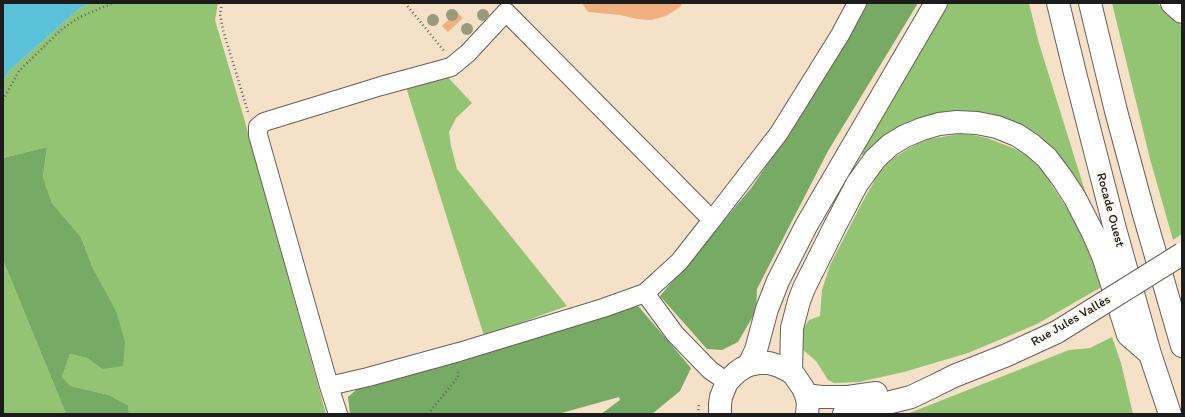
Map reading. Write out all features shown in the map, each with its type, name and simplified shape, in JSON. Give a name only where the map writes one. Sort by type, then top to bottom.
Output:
[{"type":"main road","points":[[749,365],[756,350],[767,309],[778,281],[806,226],[936,3]]},
{"type":"main road","name":"Rocade Ouest","points":[[1058,3],[1092,140],[1150,354],[1170,414]]},
{"type":"main road","points":[[1090,3],[1116,111],[1182,346]]},
{"type":"main road","points":[[1172,3],[1182,12]]},
{"type":"main road","points":[[791,372],[792,328],[799,301],[834,226],[857,184],[875,159],[890,145],[922,129],[939,124],[957,122],[977,123],[997,127],[1032,144],[1047,158],[1075,198],[1093,233],[1108,270],[1128,335],[1150,354]]},
{"type":"main road","name":"Rue Jules Vallès","points":[[844,414],[911,396],[1057,332],[1182,254]]},
{"type":"main road","points":[[716,411],[727,382],[737,372],[749,365],[759,363],[779,366],[791,372],[799,381],[807,404]]},
{"type":"main road","name":"Rue Jules Vallès","points":[[807,404],[821,397],[855,396],[954,376]]},
{"type":"lane","points":[[330,386],[459,352],[603,308],[645,293],[680,262],[779,133],[840,34],[857,3]]},
{"type":"lane","points":[[338,414],[258,135],[258,127],[264,122],[381,86],[451,67],[468,53],[506,12],[712,220]]},
{"type":"lane","points":[[645,293],[674,334],[710,370],[727,382]]},
{"type":"path","points":[[3,100],[19,71],[62,28],[80,16],[113,3]]},
{"type":"path","points":[[222,3],[220,14],[223,30],[250,118],[258,127]]},
{"type":"path","points":[[404,3],[455,64]]},
{"type":"path","points":[[428,414],[458,377],[459,352]]},
{"type":"green space","points":[[94,3],[218,3],[215,20],[244,118],[326,414],[129,414],[128,405],[109,395],[71,386],[62,377],[70,354],[87,358],[102,369],[94,271],[81,237],[52,203],[43,177],[47,147],[3,158],[3,82],[9,71],[80,8]]},
{"type":"green space","points":[[867,3],[918,3],[828,151],[757,289],[756,311],[738,342],[722,350],[707,349],[660,296],[752,187],[819,87]]},
{"type":"green space","points":[[943,3],[1029,3],[1038,40],[1089,204],[984,118],[865,158],[857,148]]},
{"type":"green space","points":[[1112,3],[1157,3],[1182,26],[1182,234],[1173,240],[1150,159]]},
{"type":"green space","points":[[446,75],[472,103],[456,118],[449,132],[457,169],[567,306],[484,336],[406,87]]},
{"type":"green space","points":[[959,134],[987,138],[1013,148],[1026,155],[1041,169],[1080,228],[1105,285],[1037,324],[968,353],[904,372],[859,382],[834,383],[828,380],[816,361],[801,348],[801,337],[803,329],[809,320],[820,316],[822,290],[830,265],[861,205],[880,171],[895,157],[916,144],[930,139]]},
{"type":"green space","points":[[47,147],[43,177],[52,203],[81,237],[94,271],[116,311],[125,342],[123,366],[102,369],[87,358],[70,354],[62,377],[71,386],[109,395],[128,405],[129,414],[66,414],[3,260],[3,158]]},
{"type":"green space","points":[[3,260],[66,414],[3,414]]},
{"type":"green space","points":[[623,304],[639,307],[691,368],[680,391],[652,414],[601,414],[620,400],[619,397],[558,414],[350,414],[348,397],[362,385]]},
{"type":"green space","points":[[1112,337],[1121,363],[1133,414],[907,414],[1069,350],[1090,348]]},
{"type":"water","points":[[3,3],[94,3],[80,8],[9,71],[3,82]]},
{"type":"building","points":[[582,3],[683,3],[680,7],[666,16],[651,20],[588,12]]},
{"type":"building","points":[[457,12],[463,18],[448,32],[442,26]]}]
